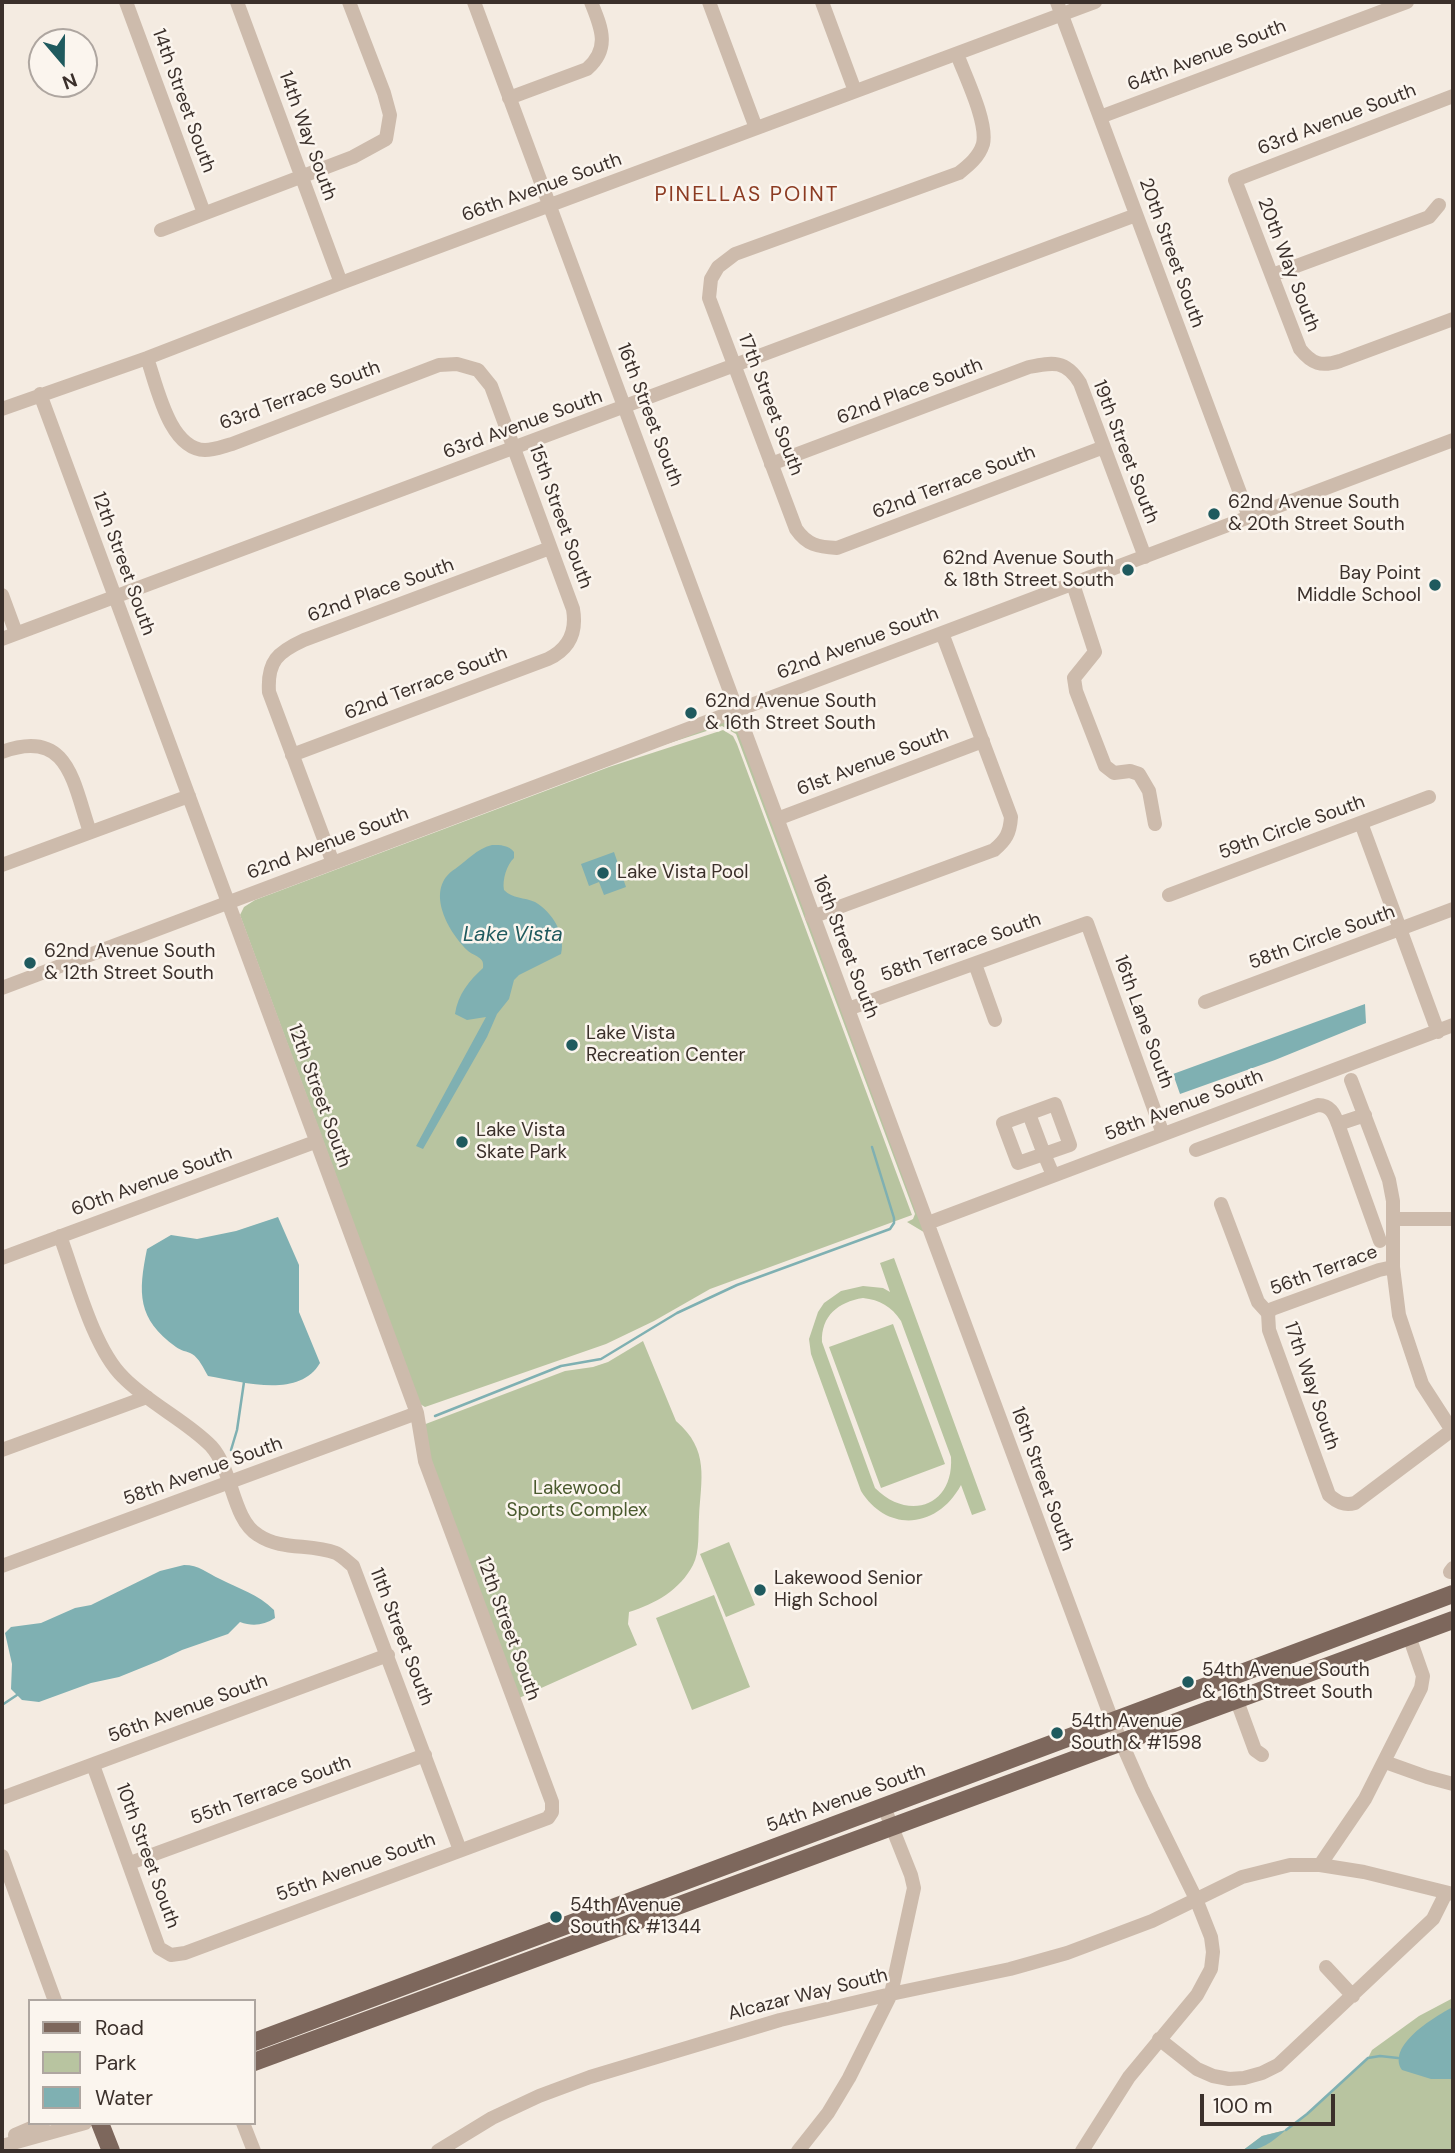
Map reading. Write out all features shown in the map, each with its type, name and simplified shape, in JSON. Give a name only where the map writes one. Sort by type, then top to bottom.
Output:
[{"type":"main road","name":"54th Avenue South","points":[[256,2041],[1453,1594]]},
{"type":"main road","points":[[256,2061],[1453,1620]]},
{"type":"main road","points":[[101,2125],[111,2151]]},
{"type":"street","name":"14th Street South","points":[[126,2],[204,213]]},
{"type":"street","name":"14th Way South","points":[[237,2],[341,283]]},
{"type":"street","points":[[161,230],[354,157],[386,139],[390,115],[349,2]]},
{"type":"street","name":"16th Street South","points":[[474,2],[1113,1723],[1211,1937],[1211,1969],[1197,1995],[1129,2077],[1082,2151]]},
{"type":"street","points":[[509,98],[587,69],[594,62],[603,42],[591,2]]},
{"type":"street","points":[[709,2],[756,128]]},
{"type":"street","points":[[822,2],[855,91]]},
{"type":"street","name":"66th Avenue South","points":[[2,409],[147,358],[957,54],[1060,8],[1095,2]]},
{"type":"street","name":"64th Avenue South","points":[[1100,117],[1407,2]]},
{"type":"street","name":"20th Street South","points":[[1060,8],[1249,517]]},
{"type":"street","name":"17th Street South","points":[[818,547],[804,540],[796,529],[709,298],[710,279],[718,267],[735,254],[958,173],[978,155],[983,142],[982,126],[957,54]]},
{"type":"street","name":"63rd Avenue South","points":[[1235,180],[1453,96]]},
{"type":"street","name":"20th Way South","points":[[1235,180],[1300,349],[1310,361],[1324,366],[1453,319]]},
{"type":"street","points":[[1272,275],[1429,217],[1439,205]]},
{"type":"street","name":"63rd Avenue South","points":[[2,639],[1136,215]]},
{"type":"street","name":"63rd Terrace South","points":[[147,358],[171,425],[192,447],[206,450],[232,444],[439,365],[457,364],[478,370]]},
{"type":"street","name":"62nd Place South","points":[[771,464],[1029,367],[1049,363],[1063,366]]},
{"type":"street","name":"19th Street South","points":[[1063,366],[1073,372],[1080,383],[1145,557]]},
{"type":"street","name":"15th Street South","points":[[478,370],[491,386],[573,610],[575,622],[569,643]]},
{"type":"street","name":"12th Street South","points":[[40,394],[417,1413],[425,1461],[552,1802],[552,1812]]},
{"type":"street","name":"62nd Avenue South","points":[[2,988],[1453,440]]},
{"type":"street","name":"62nd Terrace South","points":[[818,547],[837,548],[1104,447]]},
{"type":"street","name":"62nd Place South","points":[[292,755],[269,692],[268,682],[277,655],[304,640],[550,548]]},
{"type":"street","points":[[1073,584],[1095,652],[1074,678],[1076,691],[1105,766],[1114,773],[1130,771],[1139,774],[1149,791],[1155,824]]},
{"type":"street","points":[[2,594],[16,633]]},
{"type":"street","points":[[812,917],[994,850],[1005,841],[1011,829],[1011,817],[942,633]]},
{"type":"street","name":"62nd Terrace South","points":[[292,755],[548,659],[557,655],[569,643]]},
{"type":"street","name":"61st Avenue South","points":[[777,819],[983,741]]},
{"type":"street","points":[[2,752],[33,745],[47,748],[59,756],[67,768],[90,832]]},
{"type":"street","points":[[292,755],[333,863]]},
{"type":"street","points":[[2,865],[189,796]]},
{"type":"street","name":"59th Circle South","points":[[1169,895],[1429,797]]},
{"type":"street","points":[[1361,823],[1438,1031]]},
{"type":"street","name":"58th Circle South","points":[[1205,1002],[1453,909]]},
{"type":"street","name":"58th Terrace South","points":[[848,1009],[1087,923]]},
{"type":"street","name":"16th Lane South","points":[[1087,923],[1163,1134]]},
{"type":"street","points":[[975,964],[995,1020]]},
{"type":"street","name":"58th Avenue South","points":[[928,1223],[1453,1025]]},
{"type":"street","points":[[1351,1080],[1389,1180],[1394,1219],[1393,1267],[1399,1315],[1422,1384],[1452,1431]]},
{"type":"street","points":[[1055,1104],[1070,1145],[1044,1154],[1018,1163],[1003,1123],[1055,1104]]},
{"type":"street","points":[[1196,1150],[1318,1105],[1325,1105],[1332,1110],[1338,1124],[1380,1241]]},
{"type":"street","points":[[1029,1114],[1053,1175]]},
{"type":"street","points":[[1338,1124],[1365,1115]]},
{"type":"street","name":"60th Avenue South","points":[[2,1258],[315,1142]]},
{"type":"street","name":"17th Way South","points":[[1221,1204],[1258,1301],[1268,1312],[1269,1330],[1329,1495],[1337,1502],[1348,1505],[1355,1503],[1452,1431]]},
{"type":"street","points":[[1394,1219],[1453,1219]]},
{"type":"street","name":"11th Street South","points":[[60,1236],[101,1348],[123,1377],[211,1446],[230,1482],[242,1516],[255,1534],[269,1542],[337,1553],[353,1566],[460,1850]]},
{"type":"street","name":"56th Terrace","points":[[1268,1312],[1393,1267]]},
{"type":"street","points":[[2,1450],[147,1397]]},
{"type":"street","name":"58th Avenue South","points":[[2,1566],[417,1413]]},
{"type":"street","points":[[1159,2039],[1197,2069],[1213,2076],[1244,2078],[1278,2065],[1433,1919],[1450,1894],[1364,1871],[1320,1864],[1365,1799],[1421,1688],[1423,1676],[1409,1636]]},
{"type":"street","name":"56th Avenue South","points":[[2,1798],[388,1655]]},
{"type":"street","points":[[1237,1701],[1255,1750],[1262,1755]]},
{"type":"street","name":"55th Terrace South","points":[[130,1863],[425,1755]]},
{"type":"street","points":[[1385,1762],[1453,1784]]},
{"type":"street","name":"10th Street South","points":[[93,1765],[159,1948],[171,1955]]},
{"type":"street","points":[[798,2151],[828,2113],[849,2078],[891,1994],[914,1888],[884,1807]]},
{"type":"street","name":"55th Avenue South","points":[[171,1955],[185,1953],[548,1818],[552,1812]]},
{"type":"street","points":[[2,1856],[54,1999]]},
{"type":"street","name":"Alcazar Way South","points":[[438,2151],[492,2118],[540,2095],[590,2077],[719,2037],[891,1994],[1010,1969],[1067,1953],[1152,1921],[1222,1885],[1262,1871],[1290,1865],[1320,1864]]},
{"type":"street","points":[[596,1913],[604,1934]]},
{"type":"street","points":[[1326,1967],[1353,1996]]},
{"type":"street","points":[[2,2144],[39,2125]]},
{"type":"street","points":[[2,2144],[77,2125]]},
{"type":"street","points":[[244,2125],[254,2151]]},
{"type":"green space","points":[[735,717],[927,1234],[907,1222],[913,1219],[915,1214],[736,734],[722,726],[642,752]]},
{"type":"green space","points":[[723,730],[733,736],[737,744],[912,1215],[710,1289],[654,1321],[606,1344],[425,1407],[420,1404],[240,915],[244,907],[255,900],[609,767]]},
{"type":"green space","points":[[894,1258],[986,1510],[972,1515],[961,1485],[939,1510],[926,1517],[898,1519],[872,1505],[861,1491],[811,1354],[809,1339],[824,1303],[841,1291],[863,1286],[883,1288],[890,1292],[880,1263]],"holes":[[[869,1299],[889,1308],[901,1321],[951,1457],[950,1474],[945,1487],[927,1504],[902,1504],[875,1488],[822,1342],[824,1325],[833,1312],[854,1300]]]},
{"type":"green space","points":[[893,1324],[945,1464],[881,1488],[829,1347]]},
{"type":"green space","name":"Lakewood Sports Complex","points":[[643,1341],[676,1421],[687,1432],[699,1454],[702,1478],[695,1560],[688,1574],[674,1589],[648,1605],[629,1612],[628,1624],[637,1645],[519,1698],[430,1459],[423,1425],[565,1371],[608,1362]]},
{"type":"green space","points":[[729,1542],[755,1605],[726,1617],[700,1554]]},
{"type":"green space","points":[[714,1595],[750,1687],[692,1710],[656,1618]]},
{"type":"green space","points":[[1453,1998],[1453,2151],[1242,2151],[1262,2136],[1286,2130],[1368,2058],[1372,2050],[1419,2016]]},
{"type":"water","name":"Lake Vista","points":[[492,845],[501,845],[514,852],[514,858],[506,872],[504,890],[535,902],[547,912],[559,931],[561,954],[514,980],[509,999],[497,1014],[487,1037],[423,1149],[416,1146],[486,1017],[467,1020],[455,1014],[461,994],[483,968],[483,964],[481,959],[459,941],[446,920],[440,897],[441,887],[446,877],[455,869],[477,852]]},
{"type":"water","name":"Lake Vista Pool","points":[[614,852],[626,887],[604,895],[599,882],[589,886],[581,864]]},
{"type":"water","points":[[1365,1004],[1366,1023],[1275,1060],[1180,1094],[1173,1074]]},
{"type":"water","points":[[278,1217],[299,1265],[299,1312],[320,1363],[311,1374],[285,1385],[253,1384],[208,1376],[197,1358],[163,1337],[147,1315],[142,1279],[147,1249],[171,1235],[197,1239],[236,1231]]},
{"type":"water","points":[[184,1565],[199,1568],[255,1596],[274,1610],[275,1618],[258,1624],[240,1622],[228,1634],[119,1677],[91,1683],[39,1702],[22,1700],[11,1689],[12,1664],[5,1633],[11,1627],[41,1623],[75,1608],[91,1605],[160,1571]]},
{"type":"water","points":[[1453,2007],[1453,2079],[1431,2079],[1402,2070],[1399,2061],[1406,2042],[1424,2025]]},
{"type":"water","points":[[1286,2130],[1266,2145],[1242,2151],[1262,2136]]},
{"type":"waterway","points":[[435,1416],[561,1366],[601,1359],[677,1313],[737,1285],[890,1229],[894,1218],[872,1147]]},
{"type":"waterway","points":[[231,1450],[237,1430],[244,1382]]},
{"type":"waterway","points":[[2,1705],[17,1695]]},
{"type":"waterway","points":[[1286,2130],[1368,2058],[1398,2058]]},
{"type":"place","name":"62nd Avenue South & 20th Street South","points":[[1214,514]]},
{"type":"place","name":"62nd Avenue South & 18th Street South","points":[[1128,570]]},
{"type":"place","name":"Bay Point Middle School","points":[[1435,585]]},
{"type":"place","name":"62nd Avenue South & 16th Street South","points":[[691,713]]},
{"type":"place","name":"Lake Vista Pool","points":[[603,873]]},
{"type":"place","name":"62nd Avenue South & 12th Street South","points":[[30,963]]},
{"type":"place","name":"Lake Vista Recreation Center","points":[[572,1045]]},
{"type":"place","name":"Lake Vista Skate Park","points":[[462,1142]]},
{"type":"place","name":"Lakewood Senior High School","points":[[760,1590]]},
{"type":"place","name":"54th Avenue South & 16th Street South","points":[[1188,1682]]},
{"type":"place","name":"54th Avenue South & #1598","points":[[1057,1733]]},
{"type":"place","name":"54th Avenue South & #1344","points":[[556,1917]]},
{"type":"district","name":"PINELLAS POINT","points":[[747,195]]}]
